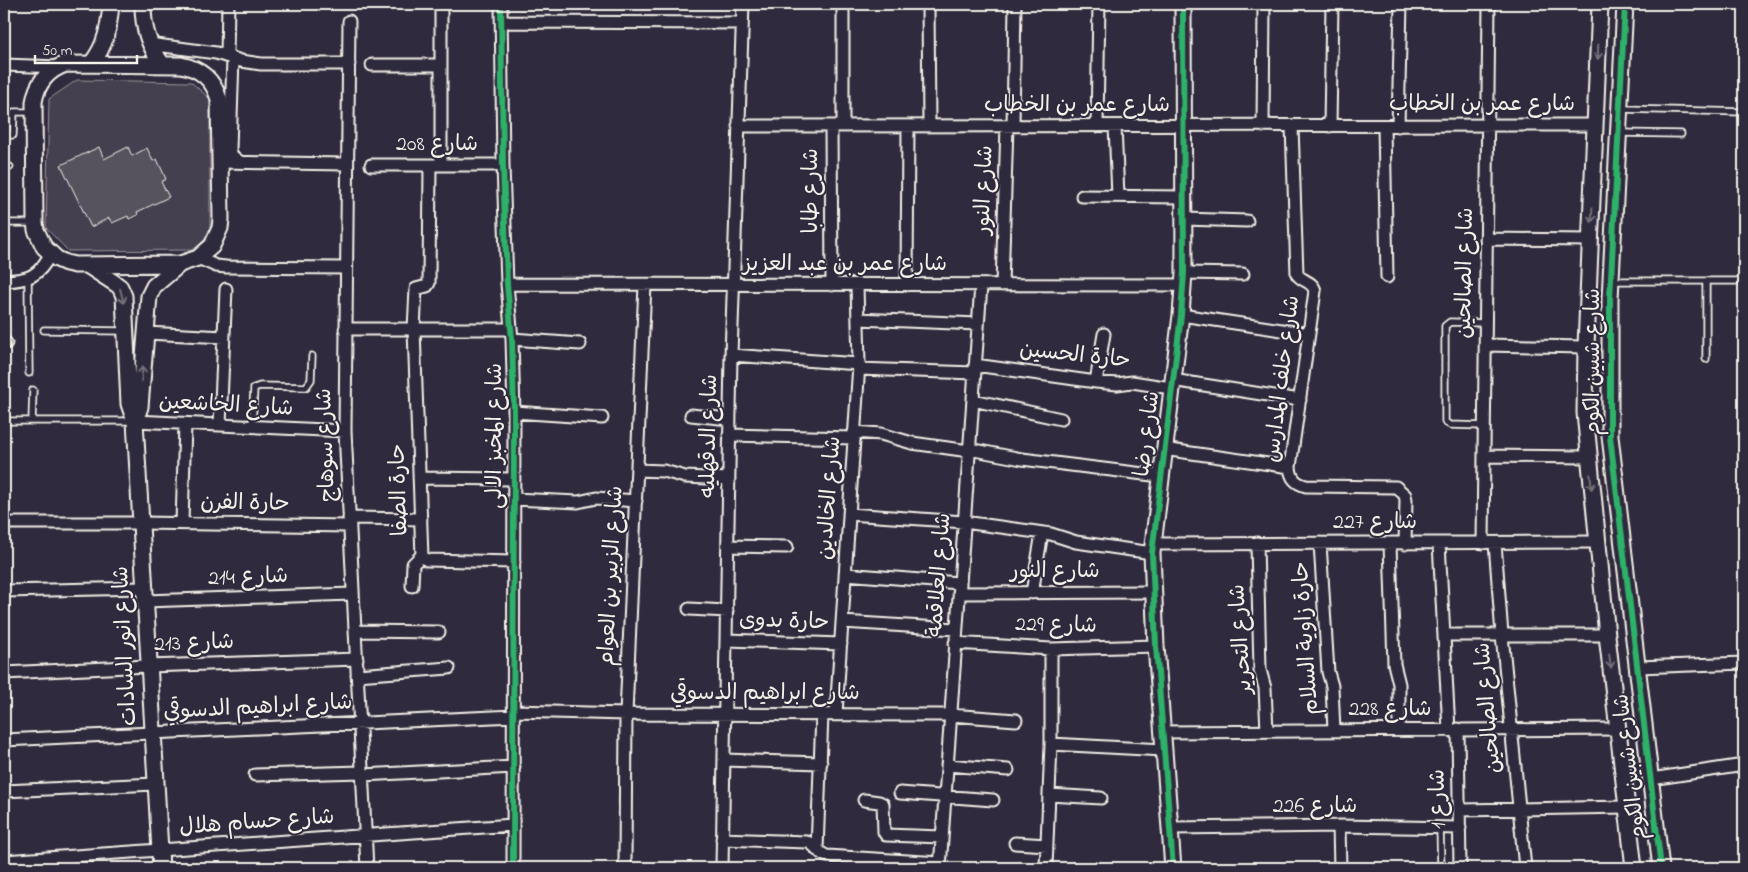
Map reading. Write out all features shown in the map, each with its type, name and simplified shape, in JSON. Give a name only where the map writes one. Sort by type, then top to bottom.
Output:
[{"type":"street","points":[[90,64],[97,57],[106,41],[112,4]]},
{"type":"street","points":[[143,4],[142,20],[149,44],[163,65]]},
{"type":"street","points":[[228,4],[230,149],[232,156],[240,162]]},
{"type":"street","points":[[436,165],[441,65],[441,4]]},
{"type":"street","name":"شارع المخبز الالى","points":[[501,4],[506,284],[512,334],[514,412],[514,868]]},
{"type":"street","name":"شارع الدقهليه","points":[[722,868],[728,611],[729,435],[743,4]]},
{"type":"street","name":"شارع طابا","points":[[832,285],[843,4]]},
{"type":"street","points":[[928,4],[929,126]]},
{"type":"street","name":"شارع النور","points":[[1002,285],[1015,4]]},
{"type":"street","points":[[1098,126],[1099,4]]},
{"type":"street","name":"شارع رضا","points":[[1173,868],[1152,592],[1152,548],[1181,315],[1184,219],[1183,4]]},
{"type":"street","points":[[1263,126],[1264,4]]},
{"type":"street","points":[[1330,126],[1332,4]]},
{"type":"street","points":[[1398,126],[1401,4]]},
{"type":"street","name":"شارع الصالحين","points":[[1483,543],[1488,4]]},
{"type":"street","name":"شارع شبين الكوم","points":[[1600,4],[1585,412],[1597,542],[1634,868]]},
{"type":"street","name":"شارع شبين الكوم","points":[[1625,4],[1620,133],[1611,281],[1610,436],[1661,868]]},
{"type":"street","name":"شارع سوهاج","points":[[349,21],[345,431],[367,868]]},
{"type":"street","points":[[501,22],[742,23]]},
{"type":"street","points":[[149,44],[211,52],[261,64],[349,64]]},
{"type":"street","name":"شارع انور السادات","points":[[50,254],[66,263],[75,265],[180,264],[198,258],[212,246],[220,228],[219,99],[212,82],[198,70],[190,67],[90,64],[66,64],[59,66]]},
{"type":"street","points":[[372,64],[441,65]]},
{"type":"street","points":[[4,65],[59,66]]},
{"type":"street","points":[[4,281],[28,279],[41,268],[50,254],[39,239],[35,223],[34,102],[38,87],[46,75],[59,66]]},
{"type":"street","name":"شارع عمر بن الخطاب","points":[[738,126],[1596,125]]},
{"type":"street","points":[[907,285],[908,126]]},
{"type":"street","points":[[1115,126],[1118,196]]},
{"type":"street","name":"شارع خلف المدارس","points":[[1292,126],[1297,274],[1312,284],[1315,291],[1290,474],[1293,480],[1306,486],[1390,486],[1401,490],[1406,500],[1405,544]]},
{"type":"street","points":[[1384,126],[1387,277]]},
{"type":"street","points":[[220,162],[347,164]]},
{"type":"street","name":"شارع 208","points":[[371,165],[503,165]]},
{"type":"street","name":"حارة الصفا","points":[[436,165],[429,285],[416,288],[414,329],[422,555],[427,560],[514,562]]},
{"type":"street","points":[[1082,196],[1184,197]]},
{"type":"street","points":[[1184,219],[1247,221]]},
{"type":"street","points":[[1486,238],[1591,240]]},
{"type":"street","points":[[198,258],[216,266],[226,267],[346,268]]},
{"type":"street","name":"شارع انور السادات","points":[[134,421],[140,407],[148,301],[151,291],[180,264]]},
{"type":"street","name":"شارع انور السادات","points":[[87,265],[120,288],[124,296],[129,407],[134,421],[160,868]]},
{"type":"street","name":"شارع عمر بن عبد العزيز","points":[[506,284],[1002,285],[1183,279],[1243,274]]},
{"type":"street","name":"شارع الزبير بن العوام","points":[[624,868],[626,714],[645,285]]},
{"type":"street","name":"شارع الخالدين","points":[[836,714],[858,366],[857,285]]},
{"type":"street","name":"شارع العلاقمة","points":[[940,866],[981,285]]},
{"type":"street","points":[[220,425],[226,289]]},
{"type":"street","points":[[1181,315],[1309,334]]},
{"type":"street","points":[[858,319],[978,324]]},
{"type":"street","points":[[345,329],[414,329],[512,334],[580,344]]},
{"type":"street","points":[[146,333],[224,337]]},
{"type":"street","points":[[1096,382],[1104,334]]},
{"type":"street","points":[[1485,346],[1586,347]]},
{"type":"street","name":"حارة الحسين","points":[[731,355],[858,366],[975,369],[1117,384],[1132,382],[1172,384],[1300,400]]},
{"type":"street","points":[[973,400],[1061,418]]},
{"type":"street","points":[[514,412],[602,418]]},
{"type":"street","points":[[691,416],[730,418]]},
{"type":"street","name":"شارع الخاشعين","points":[[134,421],[345,431]]},
{"type":"street","points":[[182,523],[185,424]]},
{"type":"street","points":[[729,435],[881,434],[912,443],[1160,476]]},
{"type":"street","points":[[1164,449],[1290,467]]},
{"type":"street","points":[[1484,456],[1589,457]]},
{"type":"street","points":[[637,470],[664,471],[685,477],[729,479]]},
{"type":"street","points":[[419,478],[514,479]]},
{"type":"street","points":[[514,499],[578,502],[596,498],[636,501]]},
{"type":"street","name":"شارع 227","points":[[849,514],[964,522],[1042,533],[1076,542],[1152,548],[1257,543],[1597,542]]},
{"type":"street","name":"حارة الفرن","points":[[4,523],[350,522],[421,519]]},
{"type":"street","points":[[1032,593],[1042,533]]},
{"type":"street","name":"شارع التحرير","points":[[1257,543],[1260,670],[1265,688],[1268,731]]},
{"type":"street","name":"حارة زاوية السلام","points":[[1320,543],[1328,672],[1332,686],[1334,731]]},
{"type":"street","name":"شارع 1","points":[[1439,543],[1444,635],[1460,810],[1460,868]]},
{"type":"street","name":"شارع الصالحين","points":[[1495,543],[1525,868]]},
{"type":"street","points":[[1390,544],[1394,664],[1399,684],[1399,730]]},
{"type":"street","points":[[728,546],[787,547]]},
{"type":"street","points":[[412,586],[413,564],[422,555]]},
{"type":"street","name":"شارع النور","points":[[845,574],[959,588],[1032,593],[1152,592]]},
{"type":"street","name":"شارع 214","points":[[4,591],[144,595],[353,594]]},
{"type":"street","points":[[689,609],[728,611]]},
{"type":"street","points":[[842,622],[956,629]]},
{"type":"street","points":[[355,631],[439,632]]},
{"type":"street","points":[[1444,635],[1607,635]]},
{"type":"street","name":"حارة بدوى","points":[[727,640],[840,644]]},
{"type":"street","name":"شارع 229","points":[[955,643],[1051,648],[1156,646]]},
{"type":"street","points":[[1046,868],[1051,744],[1051,648]]},
{"type":"street","name":"شارع 213","points":[[4,674],[148,666],[357,659]]},
{"type":"street","points":[[1638,667],[1744,663]]},
{"type":"street","points":[[358,675],[449,668]]},
{"type":"street","name":"شارع ابراهيم الدسوقي","points":[[4,740],[360,723],[514,713],[950,715],[1016,720]]},
{"type":"street","points":[[817,850],[822,714]]},
{"type":"street","name":"شارع 228","points":[[1162,732],[1618,729]]},
{"type":"street","points":[[1051,744],[1164,750]]},
{"type":"street","points":[[724,760],[821,763]]},
{"type":"street","points":[[947,765],[1008,770]]},
{"type":"street","points":[[1651,779],[1744,765]]},
{"type":"street","points":[[255,775],[362,773],[514,766]]},
{"type":"street","points":[[4,791],[155,784]]},
{"type":"street","points":[[900,793],[993,800]]},
{"type":"street","points":[[1049,795],[1101,798]]},
{"type":"street","points":[[864,800],[883,804],[884,832],[886,835],[942,837]]},
{"type":"street","points":[[1460,810],[1627,806]]},
{"type":"street","name":"شارع حسام هلال","points":[[4,861],[513,825]]},
{"type":"street","points":[[1339,826],[1340,868]]},
{"type":"street","name":"شارع 226","points":[[1170,828],[1339,826],[1460,828]]},
{"type":"street","points":[[722,839],[806,842],[812,844],[821,855],[940,866]]},
{"type":"street","points":[[1015,842],[1047,844]]},
{"type":"lane","points":[[1620,109],[1744,112]]},
{"type":"lane","points":[[4,135],[13,135],[14,112],[34,112]]},
{"type":"lane","points":[[1620,133],[1681,134]]},
{"type":"lane","points":[[4,223],[35,223]]},
{"type":"lane","points":[[28,279],[29,373]]},
{"type":"lane","points":[[1611,281],[1744,281]]},
{"type":"lane","points":[[1706,282],[1706,359]]},
{"type":"lane","points":[[1484,426],[1450,425],[1445,422],[1445,326],[1450,322],[1485,323]]},
{"type":"lane","points":[[44,330],[125,331]]},
{"type":"lane","points":[[252,427],[254,388],[260,386],[306,387],[311,380],[312,356]]},
{"type":"lane","points":[[32,390],[32,421]]},
{"type":"lane","points":[[4,421],[134,421]]},
{"type":"lane","points":[[1440,827],[1442,868]]},
{"type":"shaded area","points":[[77,80],[191,82],[210,99],[210,234],[194,250],[68,251],[46,228],[49,99]]},
{"type":"building","points":[[99,147],[104,159],[128,147],[132,156],[147,148],[153,161],[157,159],[166,179],[161,182],[169,197],[137,212],[138,215],[129,219],[128,216],[112,223],[109,218],[91,227],[61,165]]},
{"type":"cycle path","points":[[501,4],[503,165],[514,412],[513,868]]},
{"type":"cycle path","points":[[1173,868],[1156,646],[1152,553],[1181,315],[1184,273],[1183,4]]},
{"type":"cycle path","points":[[1625,4],[1610,299],[1610,436],[1661,868]]}]
